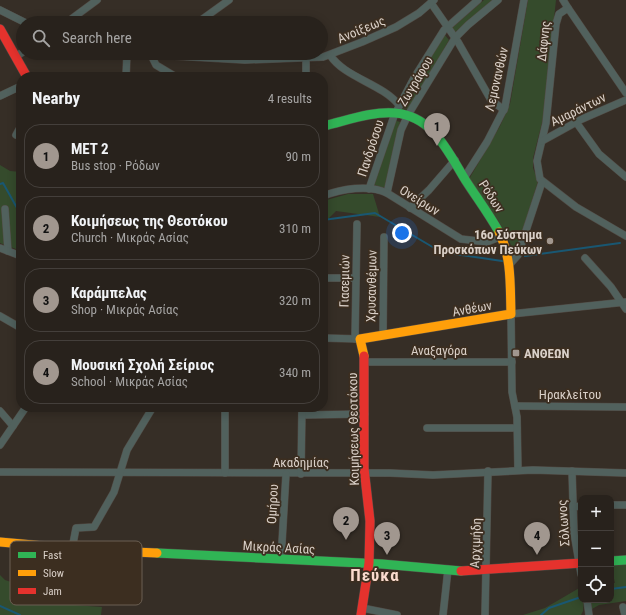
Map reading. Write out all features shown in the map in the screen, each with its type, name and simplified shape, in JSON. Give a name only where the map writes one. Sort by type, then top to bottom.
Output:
[{"type":"street","points":[[75,16],[97,0]]},
{"type":"street","points":[[207,16],[229,0]]},
{"type":"street","name":"Πανδρόσου","points":[[369,189],[397,109],[447,26],[478,0]]},
{"type":"street","name":"Ζωγράφου","points":[[387,194],[400,133],[408,115],[455,38],[498,0]]},
{"type":"street","name":"Λεμονανθών","points":[[464,178],[487,142],[504,110],[509,91],[524,0]]},
{"type":"street","points":[[563,0],[626,93]]},
{"type":"street","points":[[433,2],[491,100],[504,110]]},
{"type":"street","name":"Ανοίξεως","points":[[330,55],[396,27],[433,2]]},
{"type":"street","name":"Δάφνης","points":[[542,182],[537,170],[537,161],[542,141],[548,101],[556,24],[559,14],[568,8]]},
{"type":"street","points":[[0,10],[16,18]]},
{"type":"street","points":[[0,29],[16,50]]},
{"type":"street","points":[[330,55],[338,64],[386,93],[397,109]]},
{"type":"street","points":[[21,60],[25,72]]},
{"type":"street","points":[[126,72],[127,60]]},
{"type":"street","points":[[153,60],[155,64],[168,72]]},
{"type":"street","points":[[306,60],[306,72]]},
{"type":"street","points":[[0,96],[16,88]]},
{"type":"street","name":"Αμαράντων","points":[[542,141],[576,122],[626,100]]},
{"type":"street","name":"Ρόδων","points":[[328,125],[397,109],[425,124],[436,133],[455,160],[464,178],[502,236],[507,248],[510,264],[512,392],[517,428],[518,470]]},
{"type":"street","points":[[576,122],[597,151],[626,177]]},
{"type":"street","points":[[410,208],[429,190],[455,160]]},
{"type":"street","points":[[510,264],[518,255],[537,193],[542,182],[580,210],[626,236]]},
{"type":"street","name":"Ονείρων","points":[[328,195],[347,189],[377,190],[387,194],[461,239],[487,242],[502,236]]},
{"type":"street","points":[[5,209],[8,251]]},
{"type":"street","name":"Γιασεμιών","points":[[357,224],[356,278],[358,339]]},
{"type":"street","name":"Χρυσανθέμων","points":[[383,335],[384,236]]},
{"type":"street","points":[[0,248],[16,254]]},
{"type":"street","points":[[585,258],[624,302],[626,309]]},
{"type":"street","points":[[328,278],[356,278]]},
{"type":"street","name":"Ανθέων","points":[[328,338],[358,339],[511,314],[624,302]]},
{"type":"street","points":[[0,316],[16,325]]},
{"type":"street","name":"Κοιμήσεως Θεοτόκου","points":[[358,339],[365,362],[365,474],[370,510],[368,563],[362,611]]},
{"type":"street","name":"Αναξαγόρα","points":[[365,362],[512,362]]},
{"type":"street","name":"Ηρακλείτου","points":[[515,406],[626,406]]},
{"type":"street","points":[[0,411],[13,426]]},
{"type":"street","points":[[0,445],[23,412]]},
{"type":"street","points":[[74,541],[76,528],[94,527],[114,492],[126,452],[150,412]]},
{"type":"street","points":[[225,412],[225,473]]},
{"type":"street","points":[[301,474],[302,412]]},
{"type":"street","points":[[323,412],[365,414]]},
{"type":"street","points":[[427,428],[517,428]]},
{"type":"street","name":"Ακαδημίας","points":[[0,472],[442,475],[518,470],[626,473]]},
{"type":"street","name":"Αρχιμήδη","points":[[485,615],[488,471]]},
{"type":"street","name":"Σόλωνος","points":[[572,471],[573,507],[578,547]]},
{"type":"street","name":"Ομήρου","points":[[281,560],[286,474]]},
{"type":"street","points":[[614,505],[626,505]]},
{"type":"street","points":[[573,507],[578,506]]},
{"type":"street","name":"Μικράς Ασίας","points":[[0,542],[10,543]]},
{"type":"street","name":"Μικράς Ασίας","points":[[142,553],[368,563],[448,570],[486,571],[578,563]]},
{"type":"street","points":[[614,561],[626,560]]},
{"type":"street","points":[[443,615],[448,570]]},
{"type":"street","points":[[587,603],[589,615]]},
{"type":"street","points":[[623,607],[624,615]]},
{"type":"street","points":[[362,611],[397,615]]},
{"type":"green space","points":[[484,0],[495,0],[455,32],[452,28]]},
{"type":"green space","points":[[528,0],[556,0],[543,119],[533,158],[533,168],[538,181],[516,253],[513,253],[507,235],[469,179],[500,126],[510,104]]},
{"type":"green space","points":[[444,34],[449,40],[409,110],[401,108]]},
{"type":"green space","points":[[394,120],[400,122],[387,185],[383,188],[373,184]]},
{"type":"green space","points":[[0,165],[10,171],[16,172],[16,249],[0,243]]},
{"type":"green space","points":[[348,194],[373,194],[380,217],[336,211],[328,219],[328,200]]},
{"type":"green space","points":[[626,564],[626,601],[614,603],[614,566]]},
{"type":"green space","points":[[0,575],[5,580],[10,582],[10,605],[74,605],[102,607],[101,615],[0,615]]},
{"type":"green space","points":[[578,589],[578,603],[584,603],[581,615],[523,615],[545,608]]},
{"type":"green space","points":[[591,603],[612,603],[599,605],[592,609]]},
{"type":"waterway","points":[[0,184],[3,183],[16,206]]},
{"type":"waterway","points":[[328,219],[375,213],[441,252],[502,261]]},
{"type":"waterway","points":[[525,256],[620,243]]},
{"type":"waterway","points":[[614,589],[626,587]]},
{"type":"waterway","points":[[541,615],[549,608],[578,598]]},
{"type":"waterway","points":[[0,606],[20,615]]},
{"type":"traffic: fast","points":[[328,125],[377,113],[395,113],[420,121],[438,137],[446,148],[499,232]]},
{"type":"traffic: fast","points":[[157,553],[382,564],[461,571]]},
{"type":"traffic: fast","points":[[614,561],[626,560]]},
{"type":"traffic: slow","points":[[364,356],[360,339],[511,314],[508,262],[499,232]]},
{"type":"traffic: slow","points":[[0,542],[10,543]]},
{"type":"traffic: slow","points":[[142,552],[157,553]]},
{"type":"traffic: jam","points":[[0,29],[16,57]]},
{"type":"traffic: jam","points":[[17,60],[24,72]]},
{"type":"traffic: jam","points":[[361,615],[369,563],[370,521],[364,468],[364,356]]},
{"type":"traffic: jam","points":[[461,571],[578,563]]},
{"type":"place","name":"ΜΕΤ 2","points":[[437,146]]},
{"type":"place","name":"16ο Σύστημα Προσκόπων Πεύκων","points":[[550,241]]},
{"type":"place","name":"ΑΝΘΕΩΝ","points":[[516,353]]},
{"type":"place","name":"Κοιμήσεως της Θεοτόκου","points":[[346,540]]},
{"type":"place","name":"Καράμπελας","points":[[387,555]]},
{"type":"place","name":"Μουσική Σχολή Σείριος","points":[[537,555]]},
{"type":"district","name":"Πεύκα","points":[[375,575]]}]
